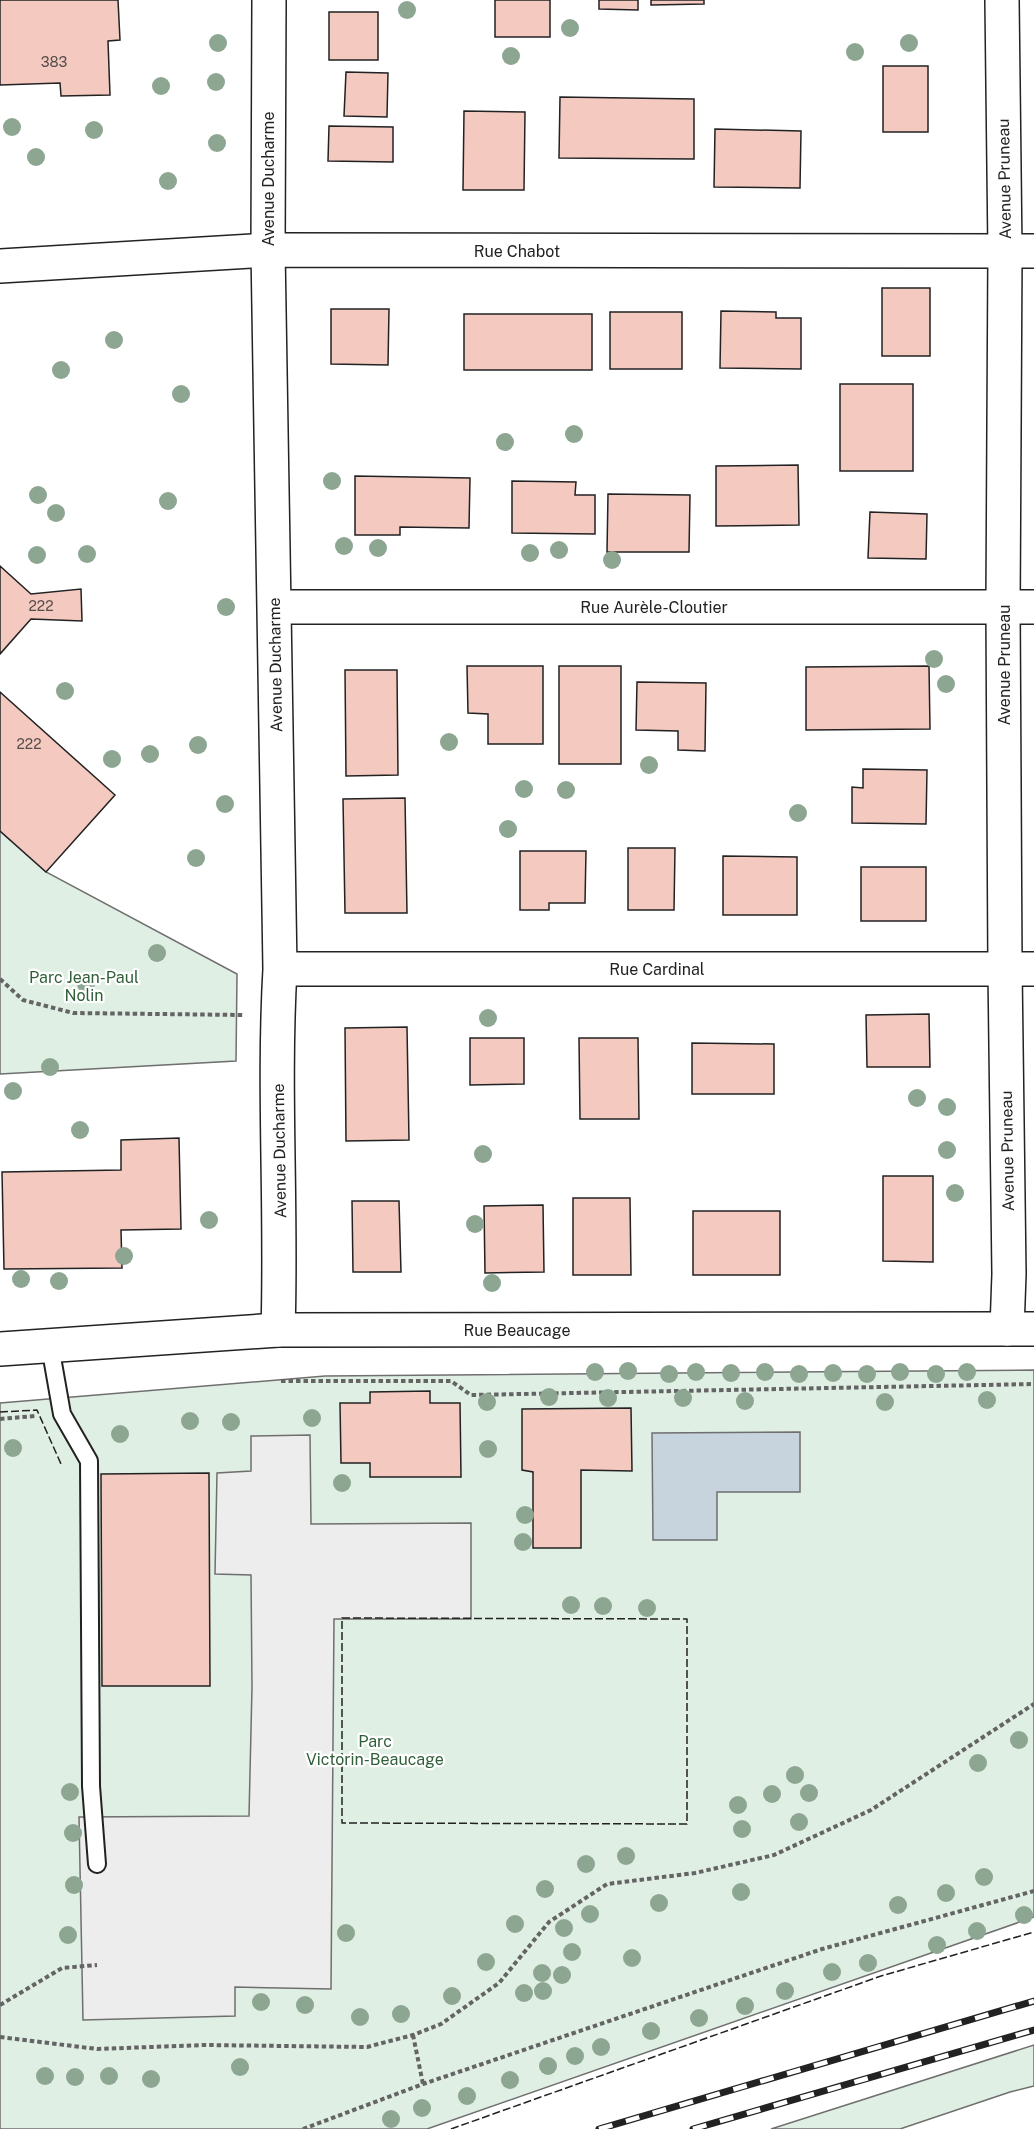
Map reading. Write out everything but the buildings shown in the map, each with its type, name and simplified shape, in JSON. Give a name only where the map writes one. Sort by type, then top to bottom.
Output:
[{"type":"street","name":"Avenue Ducharme","points":[[269,0],[268,250],[280,969],[277,1015],[280,1266],[278,1330]]},
{"type":"street","name":"Avenue Pruneau","points":[[1002,0],[1019,251],[1019,969],[1009,1274],[1027,1332]]},
{"type":"street","name":"Rue Chabot","points":[[0,266],[268,250],[1019,251]]},
{"type":"street","name":"Rue Aurèle-Cloutier","points":[[274,607],[1019,607]]},
{"type":"street","name":"Rue Cardinal","points":[[280,969],[1019,969]]},
{"type":"street","name":"Rue Beaucage","points":[[0,1349],[278,1330],[1027,1332]]},
{"type":"lane","points":[[50,1346],[62,1414],[89,1461],[91,1786],[97,1864]]},
{"type":"path","points":[[0,978],[23,1000],[73,1013],[277,1015]]},
{"type":"path","points":[[281,1381],[451,1381],[471,1395],[1034,1384]]},
{"type":"path","points":[[0,1419],[62,1414]]},
{"type":"path","points":[[0,2037],[97,2049],[205,2045],[367,2047],[413,2035],[441,2024],[500,1983],[549,1922],[607,1884],[695,1873],[774,1855],[871,1810],[1034,1704]]},
{"type":"path","points":[[303,2129],[423,2084],[822,1949],[1034,1890]]},
{"type":"path","points":[[0,2005],[62,1968],[97,1965]]},
{"type":"path","points":[[413,2035],[423,2084]]},
{"type":"green space","name":"Parc Jean-Paul Nolin","points":[[0,831],[46,872],[237,974],[236,1061],[0,1074]]},
{"type":"green space","name":"Parc Victorin-Beaucage","points":[[1034,1370],[1034,1917],[427,2129],[0,2129],[0,1403],[325,1376]]},
{"type":"green space","points":[[1034,2045],[1034,2086],[900,2129],[771,2129]]},
{"type":"shaded area","points":[[800,1432],[800,1492],[717,1492],[717,1540],[653,1540],[652,1433]]},
{"type":"shaded area","points":[[310,1435],[311,1524],[471,1523],[471,1619],[334,1619],[331,1989],[235,1987],[235,2016],[83,2020],[79,1817],[249,1816],[252,1687],[251,1575],[215,1574],[217,1473],[251,1471],[251,1436]]},
{"type":"railway","points":[[599,2129],[1034,2001]]},
{"type":"railway","points":[[693,2129],[1034,2030]]},
{"type":"fence","points":[[0,1412],[37,1410],[61,1464]]},
{"type":"fence","points":[[342,1618],[687,1619],[687,1824],[342,1823],[342,1618]]},
{"type":"fence","points":[[451,2129],[881,1976],[1034,1932]]}]
